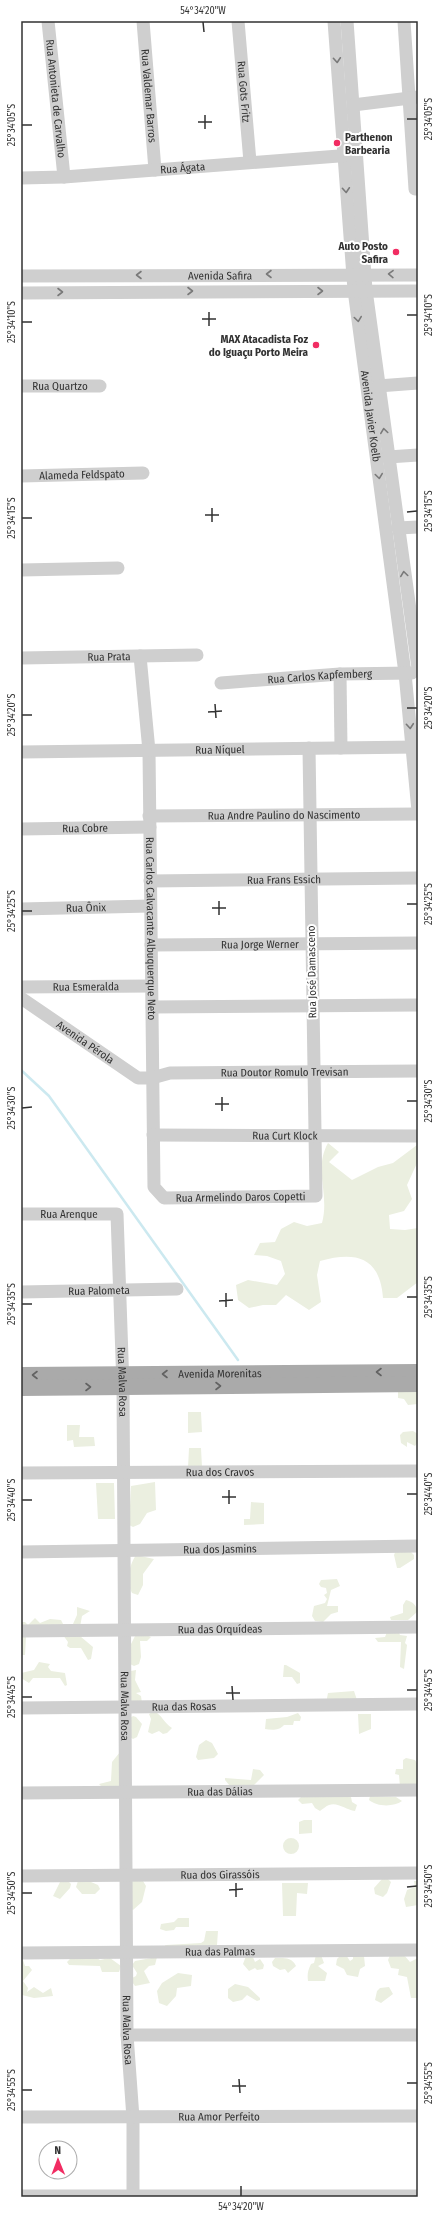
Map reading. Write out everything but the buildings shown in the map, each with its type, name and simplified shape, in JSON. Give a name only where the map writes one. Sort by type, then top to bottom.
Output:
[{"type":"main road","name":"Avenida Morenitas","points":[[21,1388],[123,1380],[418,1372]]},
{"type":"main road","name":"Avenida Morenitas","points":[[21,1375],[123,1380],[418,1384]]},
{"type":"street","name":"Rua Antonieta de Carvalho","points":[[48,21],[64,177]]},
{"type":"street","name":"Rua Valdemar Barros","points":[[142,21],[155,170]]},
{"type":"street","name":"Rua Gots Fritz","points":[[238,21],[250,162]]},
{"type":"street","name":"Avenida Javier Koelb","points":[[334,21],[350,155],[358,274],[412,673],[418,810]]},
{"type":"street","name":"Avenida Javier Koelb","points":[[347,21],[353,105],[350,155]]},
{"type":"street","points":[[404,21],[413,98],[415,189],[418,189]]},
{"type":"street","points":[[353,105],[413,98]]},
{"type":"street","name":"Rua Ágata","points":[[21,178],[64,177],[350,155]]},
{"type":"street","name":"Avenida Safira","points":[[21,276],[418,275]]},
{"type":"street","name":"Avenida Javier Koelb","points":[[360,290],[378,386],[398,528],[413,598],[418,668]]},
{"type":"street","name":"Avenida Safira","points":[[21,293],[360,290],[418,291]]},
{"type":"street","points":[[378,386],[418,383]]},
{"type":"street","name":"Rua Quartzo","points":[[21,386],[100,386]]},
{"type":"street","points":[[388,457],[418,455]]},
{"type":"street","name":"Alameda Feldspato","points":[[21,476],[144,473]]},
{"type":"street","points":[[398,528],[418,527]]},
{"type":"street","points":[[21,570],[118,568]]},
{"type":"street","name":"Rua Prata","points":[[21,658],[197,655]]},
{"type":"street","name":"Rua Carlos Calvacante Albuquerque Neto","points":[[140,656],[149,751],[154,1188],[164,1198]]},
{"type":"street","name":"Rua Carlos Kapfemberg","points":[[221,682],[340,674],[412,673]]},
{"type":"street","points":[[340,674],[341,748]]},
{"type":"street","name":"Rua Níquel","points":[[21,752],[415,747]]},
{"type":"street","name":"Rua José Damasceno","points":[[309,748],[316,1196]]},
{"type":"street","name":"Rua Andre Paulino do Nascimento","points":[[150,821],[310,815],[418,814]]},
{"type":"street","name":"Rua Cobre","points":[[21,829],[150,821]]},
{"type":"street","name":"Rua Frans Essich","points":[[150,880],[418,878]]},
{"type":"street","name":"Rua Ônix","points":[[21,909],[150,906]]},
{"type":"street","name":"Rua Jorge Werner","points":[[151,945],[418,943]]},
{"type":"street","name":"Rua Esmeralda","points":[[21,987],[151,986]]},
{"type":"street","name":"Avenida Pérola","points":[[21,998],[138,1078],[152,1078]]},
{"type":"street","points":[[152,1008],[313,1007],[418,1004]]},
{"type":"street","name":"Rua Doutor Romulo Trevisan","points":[[152,1078],[170,1073],[418,1071]]},
{"type":"street","name":"Rua Curt Klock","points":[[153,1135],[418,1136]]},
{"type":"street","name":"Rua Armelindo Daros Copetti","points":[[164,1198],[316,1196]]},
{"type":"street","name":"Rua Arenque","points":[[21,1214],[116,1214]]},
{"type":"street","name":"Rua Malva Rosa","points":[[116,1214],[118,1291],[123,1380],[127,2035],[133,2118],[133,2197]]},
{"type":"street","name":"Rua Palometa","points":[[21,1292],[177,1289]]},
{"type":"street","name":"Rua dos Cravos","points":[[21,1473],[418,1471]]},
{"type":"street","name":"Rua dos Jasmins","points":[[21,1552],[418,1546]]},
{"type":"street","name":"Rua das Orquídeas","points":[[21,1631],[418,1627]]},
{"type":"street","name":"Rua das Rosas","points":[[21,1708],[418,1704]]},
{"type":"street","name":"Rua das Dálias","points":[[21,1793],[418,1790]]},
{"type":"street","name":"Rua dos Girassóis","points":[[21,1876],[418,1873]]},
{"type":"street","name":"Rua das Palmas","points":[[21,1953],[418,1950]]},
{"type":"street","points":[[127,2035],[418,2035]]},
{"type":"street","name":"Rua Amor Perfeito","points":[[21,2117],[133,2118],[418,2116]]},
{"type":"street","points":[[21,2196],[418,2196]]},
{"type":"shaded area","points":[[328,1143],[339,1152],[329,1162],[352,1180],[378,1167],[393,1163],[417,1145],[418,1161],[407,1185],[412,1199],[404,1211],[389,1215],[390,1229],[405,1230],[418,1228],[418,1282],[397,1298],[383,1298],[381,1284],[377,1274],[364,1260],[345,1257],[333,1258],[320,1261],[317,1275],[321,1302],[309,1310],[286,1295],[276,1305],[263,1305],[249,1308],[238,1300],[236,1285],[248,1280],[277,1285],[285,1274],[281,1261],[267,1256],[254,1255],[260,1243],[275,1242],[281,1229],[294,1222],[307,1226],[322,1223],[324,1202],[322,1163]]},
{"type":"shaded area","points":[[418,1387],[418,1404],[408,1405],[404,1399],[398,1398],[398,1392]]},
{"type":"shaded area","points":[[188,1412],[201,1412],[202,1432],[188,1433]]},
{"type":"shaded area","points":[[67,1425],[80,1425],[79,1437],[94,1437],[95,1446],[74,1447],[73,1440],[67,1441]]},
{"type":"shaded area","points":[[413,1431],[418,1434],[418,1442],[415,1446],[407,1442],[407,1447],[401,1443],[400,1435],[403,1432]]},
{"type":"shaded area","points":[[189,1448],[201,1448],[202,1467],[188,1468]]},
{"type":"shaded area","points":[[155,1482],[156,1510],[147,1513],[140,1524],[133,1527],[129,1525],[131,1486]]},
{"type":"shaded area","points":[[96,1483],[114,1483],[115,1519],[98,1519]]},
{"type":"shaded area","points":[[251,1502],[264,1503],[264,1524],[244,1525],[244,1519],[250,1519]]},
{"type":"shaded area","points":[[396,1550],[409,1550],[414,1555],[414,1559],[400,1568],[397,1568],[394,1555]]},
{"type":"shaded area","points":[[136,1555],[154,1559],[143,1574],[143,1585],[138,1595],[132,1593],[129,1584],[130,1569]]},
{"type":"shaded area","points":[[337,1579],[340,1586],[331,1590],[327,1606],[338,1606],[338,1612],[331,1614],[323,1622],[315,1621],[312,1616],[314,1606],[325,1603],[327,1599],[324,1595],[327,1593],[326,1588],[321,1587],[319,1584],[321,1580]]},
{"type":"shaded area","points":[[406,1600],[414,1604],[417,1612],[408,1620],[391,1620],[390,1617],[403,1613],[403,1605]]},
{"type":"shaded area","points":[[77,1607],[90,1611],[82,1616],[80,1627],[26,1637],[25,1655],[21,1655],[21,1622],[25,1622],[28,1625],[35,1618],[40,1623],[50,1619],[61,1620],[63,1624],[73,1624],[77,1615]]},
{"type":"shaded area","points":[[74,1631],[93,1647],[91,1659],[88,1660],[81,1648],[70,1648],[67,1646],[68,1642],[63,1635]]},
{"type":"shaded area","points":[[398,1631],[400,1635],[407,1636],[405,1643],[407,1645],[404,1669],[400,1667],[401,1642],[378,1642],[375,1638],[385,1637],[387,1632]]},
{"type":"shaded area","points":[[144,1634],[151,1637],[147,1641],[140,1641],[141,1657],[139,1664],[134,1666],[130,1664],[128,1650],[135,1636]]},
{"type":"shaded area","points":[[39,1662],[50,1664],[48,1667],[51,1671],[65,1673],[67,1685],[65,1686],[60,1678],[33,1678],[29,1683],[21,1678],[21,1673],[34,1670]]},
{"type":"shaded area","points":[[284,1665],[300,1673],[300,1683],[297,1684],[292,1677],[283,1677]]},
{"type":"shaded area","points":[[136,1670],[135,1680],[141,1692],[136,1693],[141,1696],[142,1703],[131,1704],[131,1671]]},
{"type":"shaded area","points":[[354,1691],[357,1700],[326,1703],[328,1693]]},
{"type":"shaded area","points":[[154,1711],[172,1728],[167,1733],[163,1734],[159,1731],[152,1734],[148,1732],[151,1719],[149,1714]]},
{"type":"shaded area","points":[[298,1713],[301,1717],[300,1721],[294,1721],[293,1725],[284,1725],[275,1730],[265,1729],[266,1719],[287,1717]]},
{"type":"shaded area","points":[[358,1714],[371,1714],[371,1729],[359,1734]]},
{"type":"shaded area","points":[[133,1716],[136,1717],[142,1724],[137,1737],[133,1739],[130,1737],[129,1719]]},
{"type":"shaded area","points":[[206,1740],[212,1743],[218,1754],[214,1758],[198,1760],[196,1757],[199,1745]]},
{"type":"shaded area","points":[[120,1752],[119,1787],[102,1787],[99,1784],[111,1781],[112,1762]]},
{"type":"shaded area","points":[[406,1758],[415,1760],[418,1765],[418,1786],[400,1787],[399,1775],[395,1774],[396,1769],[403,1769],[403,1760]]},
{"type":"shaded area","points":[[253,1769],[260,1770],[264,1775],[254,1785],[230,1786],[225,1780],[225,1778],[251,1780]]},
{"type":"shaded area","points":[[370,1796],[396,1797],[402,1801],[390,1805],[381,1805],[369,1800]]},
{"type":"shaded area","points":[[301,1797],[351,1797],[352,1802],[357,1805],[355,1811],[332,1804],[320,1811],[315,1808],[312,1803],[302,1804],[298,1800]]},
{"type":"shaded area","points":[[304,1820],[312,1820],[312,1833],[299,1834],[299,1822]]},
{"type":"shaded area","points":[[291,1838],[298,1843],[299,1846],[294,1853],[291,1854],[284,1849],[283,1846],[288,1839]]},
{"type":"shaded area","points":[[382,1879],[388,1879],[391,1882],[387,1893],[383,1897],[375,1894],[374,1888]]},
{"type":"shaded area","points":[[78,1881],[91,1882],[98,1885],[100,1889],[95,1894],[82,1894],[76,1887]]},
{"type":"shaded area","points":[[132,1881],[143,1881],[146,1886],[142,1902],[133,1910],[131,1909]]},
{"type":"shaded area","points":[[414,1881],[418,1881],[418,1905],[406,1907],[404,1899],[407,1890],[415,1887]]},
{"type":"shaded area","points":[[60,1882],[69,1882],[71,1884],[70,1888],[60,1899],[53,1896]]},
{"type":"shaded area","points":[[282,1883],[308,1883],[307,1894],[297,1893],[296,1916],[283,1916]]},
{"type":"shaded area","points":[[178,1918],[189,1918],[189,1927],[176,1927],[174,1930],[166,1931],[160,1929],[161,1924],[174,1922]]},
{"type":"shaded area","points":[[206,1931],[218,1931],[217,1945],[163,1947],[166,1945],[201,1943],[204,1941]]},
{"type":"shaded area","points":[[391,1953],[404,1955],[410,1962],[418,1958],[418,1998],[411,1998],[407,1977],[398,1975],[399,1969],[391,1968],[388,1960]]},
{"type":"shaded area","points":[[252,1955],[255,1962],[260,1959],[264,1965],[263,1969],[257,1970],[255,1968],[249,1971],[243,1964],[246,1956]]},
{"type":"shaded area","points":[[316,1955],[321,1955],[324,1963],[318,1966],[327,1973],[325,1981],[308,1981],[308,1970],[311,1964],[314,1963]]},
{"type":"shaded area","points":[[341,1955],[346,1955],[350,1961],[353,1959],[353,1955],[364,1956],[365,1966],[360,1969],[358,1977],[347,1975],[344,1969],[336,1965],[337,1959]]},
{"type":"shaded area","points":[[95,1957],[100,1960],[110,1958],[121,1966],[119,1972],[102,1972],[100,1966],[69,1965],[67,1962],[71,1958]]},
{"type":"shaded area","points":[[157,1957],[155,1965],[149,1966],[144,1971],[150,1983],[135,1986],[130,1979],[136,1976],[137,1973],[132,1965],[135,1961]]},
{"type":"shaded area","points":[[275,1958],[285,1958],[292,1961],[296,1966],[288,1973],[285,1969],[280,1970],[273,1966],[272,1962]]},
{"type":"shaded area","points":[[21,1959],[23,1960],[25,1966],[29,1966],[32,1970],[23,1981],[28,1988],[27,1992],[34,1987],[43,1993],[51,1988],[53,1996],[34,1998],[22,1995]]},
{"type":"shaded area","points":[[178,1973],[192,1975],[191,1986],[177,1988],[176,1996],[167,2006],[159,2003],[157,1991],[162,1983]]},
{"type":"shaded area","points":[[235,1984],[248,1987],[260,1998],[260,2000],[257,2001],[247,1995],[242,2000],[233,2002],[228,1998],[228,1989]]},
{"type":"shaded area","points":[[389,1987],[393,1994],[381,2003],[375,2000],[377,1991],[380,1988]]},
{"type":"waterway","points":[[21,1070],[49,1096],[238,1360]]},
{"type":"place","name":"Parthenon Barbearia","points":[[337,143]]},
{"type":"place","name":"Auto Posto Safira","points":[[396,252]]},
{"type":"place","name":"MAX Atacadista Foz do Iguaçu Porto Meira","points":[[316,345]]}]
